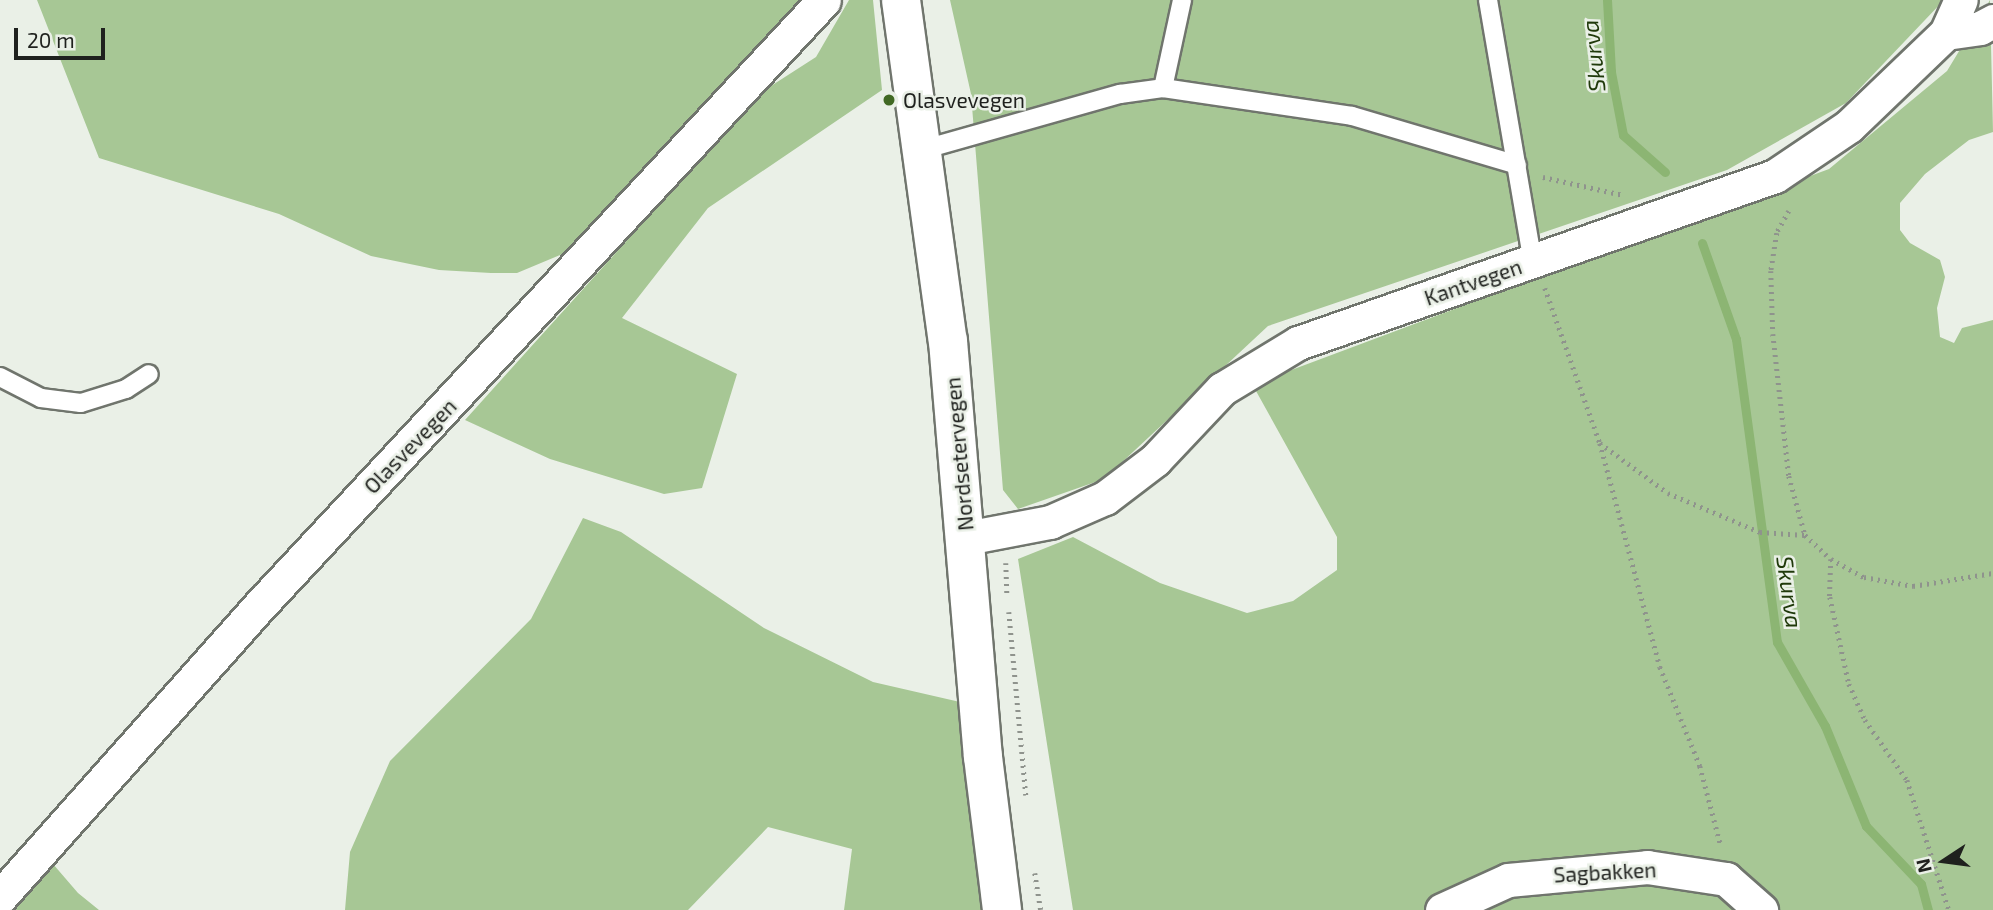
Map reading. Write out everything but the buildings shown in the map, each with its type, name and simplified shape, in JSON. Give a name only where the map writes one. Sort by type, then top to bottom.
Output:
[{"type":"main road","name":"Nordsetervegen","points":[[901,0],[925,149],[967,538],[983,757],[1002,910]]},
{"type":"street","name":"Olasvevegen","points":[[0,897],[264,601],[824,0]]},
{"type":"street","name":"Kantvegen","points":[[967,538],[1050,522],[1105,498],[1155,460],[1222,389],[1298,342],[1775,176],[1849,126],[1946,33],[1961,0]]},
{"type":"street","points":[[1946,33],[1980,29],[1993,21]]},
{"type":"street","name":"Sagbakken","points":[[1441,910],[1508,880],[1586,870],[1647,867],[1726,879]]},
{"type":"street","points":[[1726,879],[1761,910]]},
{"type":"lane","points":[[1163,88],[1182,0]]},
{"type":"lane","points":[[1488,0],[1533,262]]},
{"type":"lane","points":[[925,149],[1107,97],[1163,88],[1352,116],[1517,165]]},
{"type":"lane","points":[[0,377],[41,398],[81,403],[125,388],[149,374]]},
{"type":"path","points":[[1517,165],[1546,179],[1616,193],[1639,202],[1656,218]]},
{"type":"path","points":[[1789,211],[1777,233],[1771,271],[1773,334],[1789,476],[1805,534],[1830,559],[1864,577],[1913,586],[1993,573]]},
{"type":"path","points":[[1533,262],[1600,443],[1660,667],[1700,766],[1726,879]]},
{"type":"path","points":[[1600,443],[1668,492],[1760,532],[1805,534]]},
{"type":"path","points":[[1004,531],[1026,802]]},
{"type":"path","points":[[1830,559],[1829,597],[1849,684],[1865,720],[1907,780],[1949,910]]},
{"type":"path","points":[[1035,870],[1041,910]]},
{"type":"green space","points":[[37,0],[806,0],[572,250],[517,273],[491,273],[439,270],[371,256],[279,214],[99,158]]},
{"type":"green space","points":[[849,0],[873,0],[882,90],[708,208],[622,318],[737,374],[702,488],[664,494],[550,459],[465,420],[760,93],[816,57]]},
{"type":"green space","points":[[950,0],[1944,0],[1846,103],[1727,170],[1268,326],[1104,479],[1018,509],[1003,490],[971,94]]},
{"type":"green space","points":[[1990,0],[1993,132],[1969,140],[1925,174],[1900,203],[1900,230],[1910,243],[1940,260],[1945,277],[1937,308],[1940,337],[1954,343],[1962,328],[1993,320],[1993,910],[1073,910],[1018,559],[1073,537],[1160,583],[1247,613],[1293,601],[1337,570],[1337,537],[1256,391],[1267,379],[1829,169],[1947,71]]},
{"type":"green space","points":[[583,518],[621,532],[764,628],[873,682],[960,702],[986,910],[844,910],[852,849],[768,827],[688,910],[345,910],[350,852],[390,761],[531,619]]},
{"type":"green space","points":[[53,864],[78,893],[99,910],[13,910]]},
{"type":"waterway","name":"Skurva","points":[[1607,0],[1611,72],[1623,135],[1665,172]]},
{"type":"waterway","name":"Skurva","points":[[1702,243],[1736,339],[1777,642],[1825,726],[1866,826],[1921,884],[1928,910]]},
{"type":"place","name":"Olasvevegen","points":[[889,100]]}]
